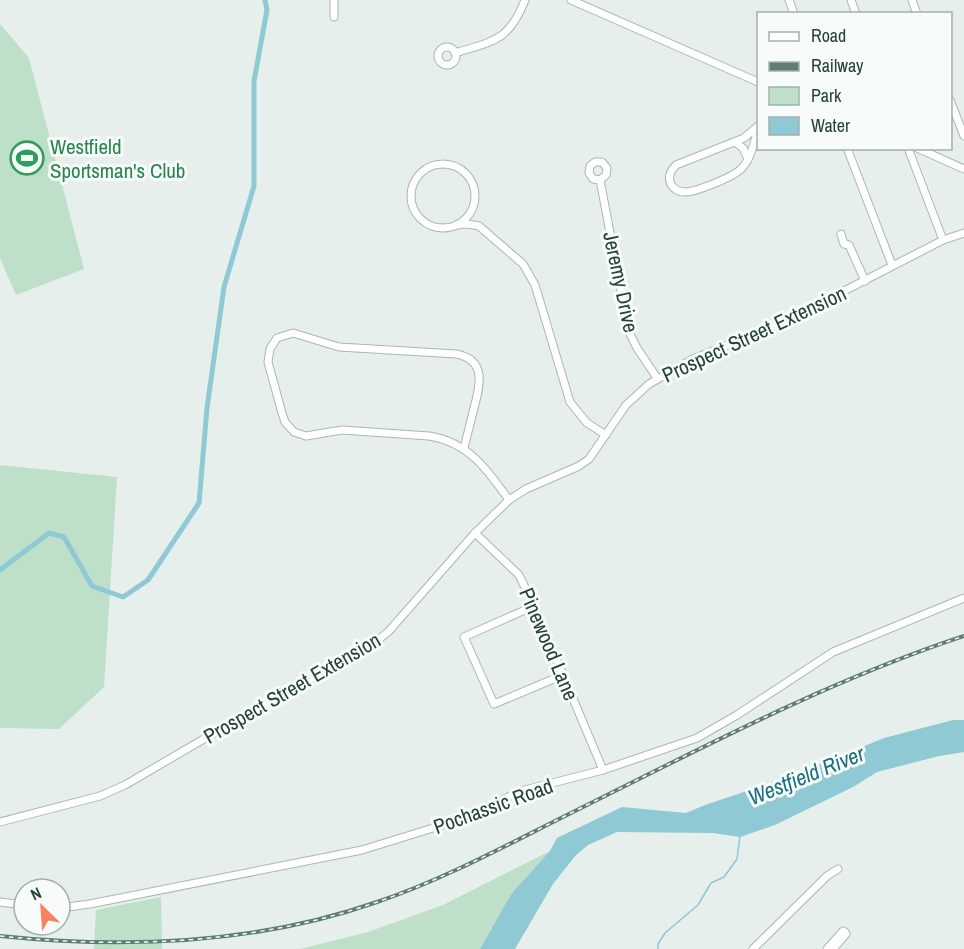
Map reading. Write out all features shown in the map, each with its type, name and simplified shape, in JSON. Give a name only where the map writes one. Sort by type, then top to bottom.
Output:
[{"type":"street","points":[[334,0],[334,17]]},
{"type":"street","points":[[455,53],[491,42],[502,36],[515,23],[525,0]]},
{"type":"street","points":[[571,0],[757,81]]},
{"type":"street","points":[[952,103],[964,136]]},
{"type":"street","points":[[757,129],[735,142],[676,165],[669,176],[672,186],[680,191],[690,191],[733,176],[740,171],[748,159],[757,134]]},
{"type":"street","points":[[735,142],[743,148],[748,159]]},
{"type":"street","points":[[848,150],[892,265]]},
{"type":"street","points":[[909,150],[943,240]]},
{"type":"street","points":[[921,150],[964,170]]},
{"type":"street","points":[[456,225],[468,216],[473,207],[475,197],[473,186],[461,170],[452,166],[441,165],[427,169],[419,176],[411,194],[416,213],[427,224],[436,227],[446,228],[468,224],[479,226],[519,260],[529,272],[535,285],[570,402],[587,423],[606,435]]},
{"type":"street","name":"Jeremy Drive","points":[[600,180],[630,332],[637,348],[657,378]]},
{"type":"street","points":[[473,207],[479,226]]},
{"type":"street","name":"Prospect Street Extension","points":[[0,822],[100,796],[125,785],[367,648],[389,631],[475,532],[509,500],[526,489],[584,463],[626,405],[657,378],[693,359],[780,324],[892,265],[943,240],[964,233]]},
{"type":"street","points":[[841,234],[844,244],[849,245],[865,281]]},
{"type":"street","points":[[464,448],[480,382],[477,369],[465,357],[456,354],[339,347],[293,333],[281,336],[272,345],[268,362],[282,413],[288,426],[298,434],[311,436],[342,430],[420,435],[442,439],[464,448],[483,465],[509,500]]},
{"type":"street","name":"Pinewood Lane","points":[[475,532],[519,575],[603,770]]},
{"type":"street","name":"Pochassic Road","points":[[72,906],[362,850],[459,820],[521,791],[603,770],[697,738],[737,716],[833,652],[964,598]]},
{"type":"street","points":[[534,606],[464,638],[494,704],[563,675]]},
{"type":"street","points":[[753,949],[827,876],[838,869]]},
{"type":"street","points":[[827,949],[843,931],[845,932],[846,934],[833,949]]},
{"type":"green space","name":"Westfield Sportsman's Club","points":[[0,24],[29,58],[84,269],[16,295],[0,258]]},
{"type":"green space","points":[[0,465],[117,477],[104,687],[59,729],[0,728]]},
{"type":"green space","points":[[550,851],[511,894],[480,949],[300,949],[368,932],[443,905]]},
{"type":"green space","points":[[161,897],[162,949],[94,949],[96,910]]},
{"type":"water","name":"Westfield River","points":[[953,720],[964,720],[964,752],[877,772],[853,787],[775,825],[740,837],[713,833],[617,832],[588,845],[576,855],[553,884],[515,949],[480,949],[511,894],[550,851],[557,838],[622,807],[686,813],[789,777],[884,738]]},
{"type":"waterway","points":[[0,570],[49,533],[64,537],[92,586],[123,597],[148,580],[199,503],[207,408],[224,287],[254,186],[254,81],[267,10],[265,0]]},
{"type":"waterway","points":[[658,949],[658,944],[665,933],[698,905],[711,883],[724,877],[737,859],[740,836]]},
{"type":"railway","points":[[0,936],[95,942],[191,940],[285,927],[377,902],[425,884],[472,862],[811,696],[861,674],[964,636]]},
{"type":"place","name":"Westfield Sportsman's Club","points":[[27,158]]}]
